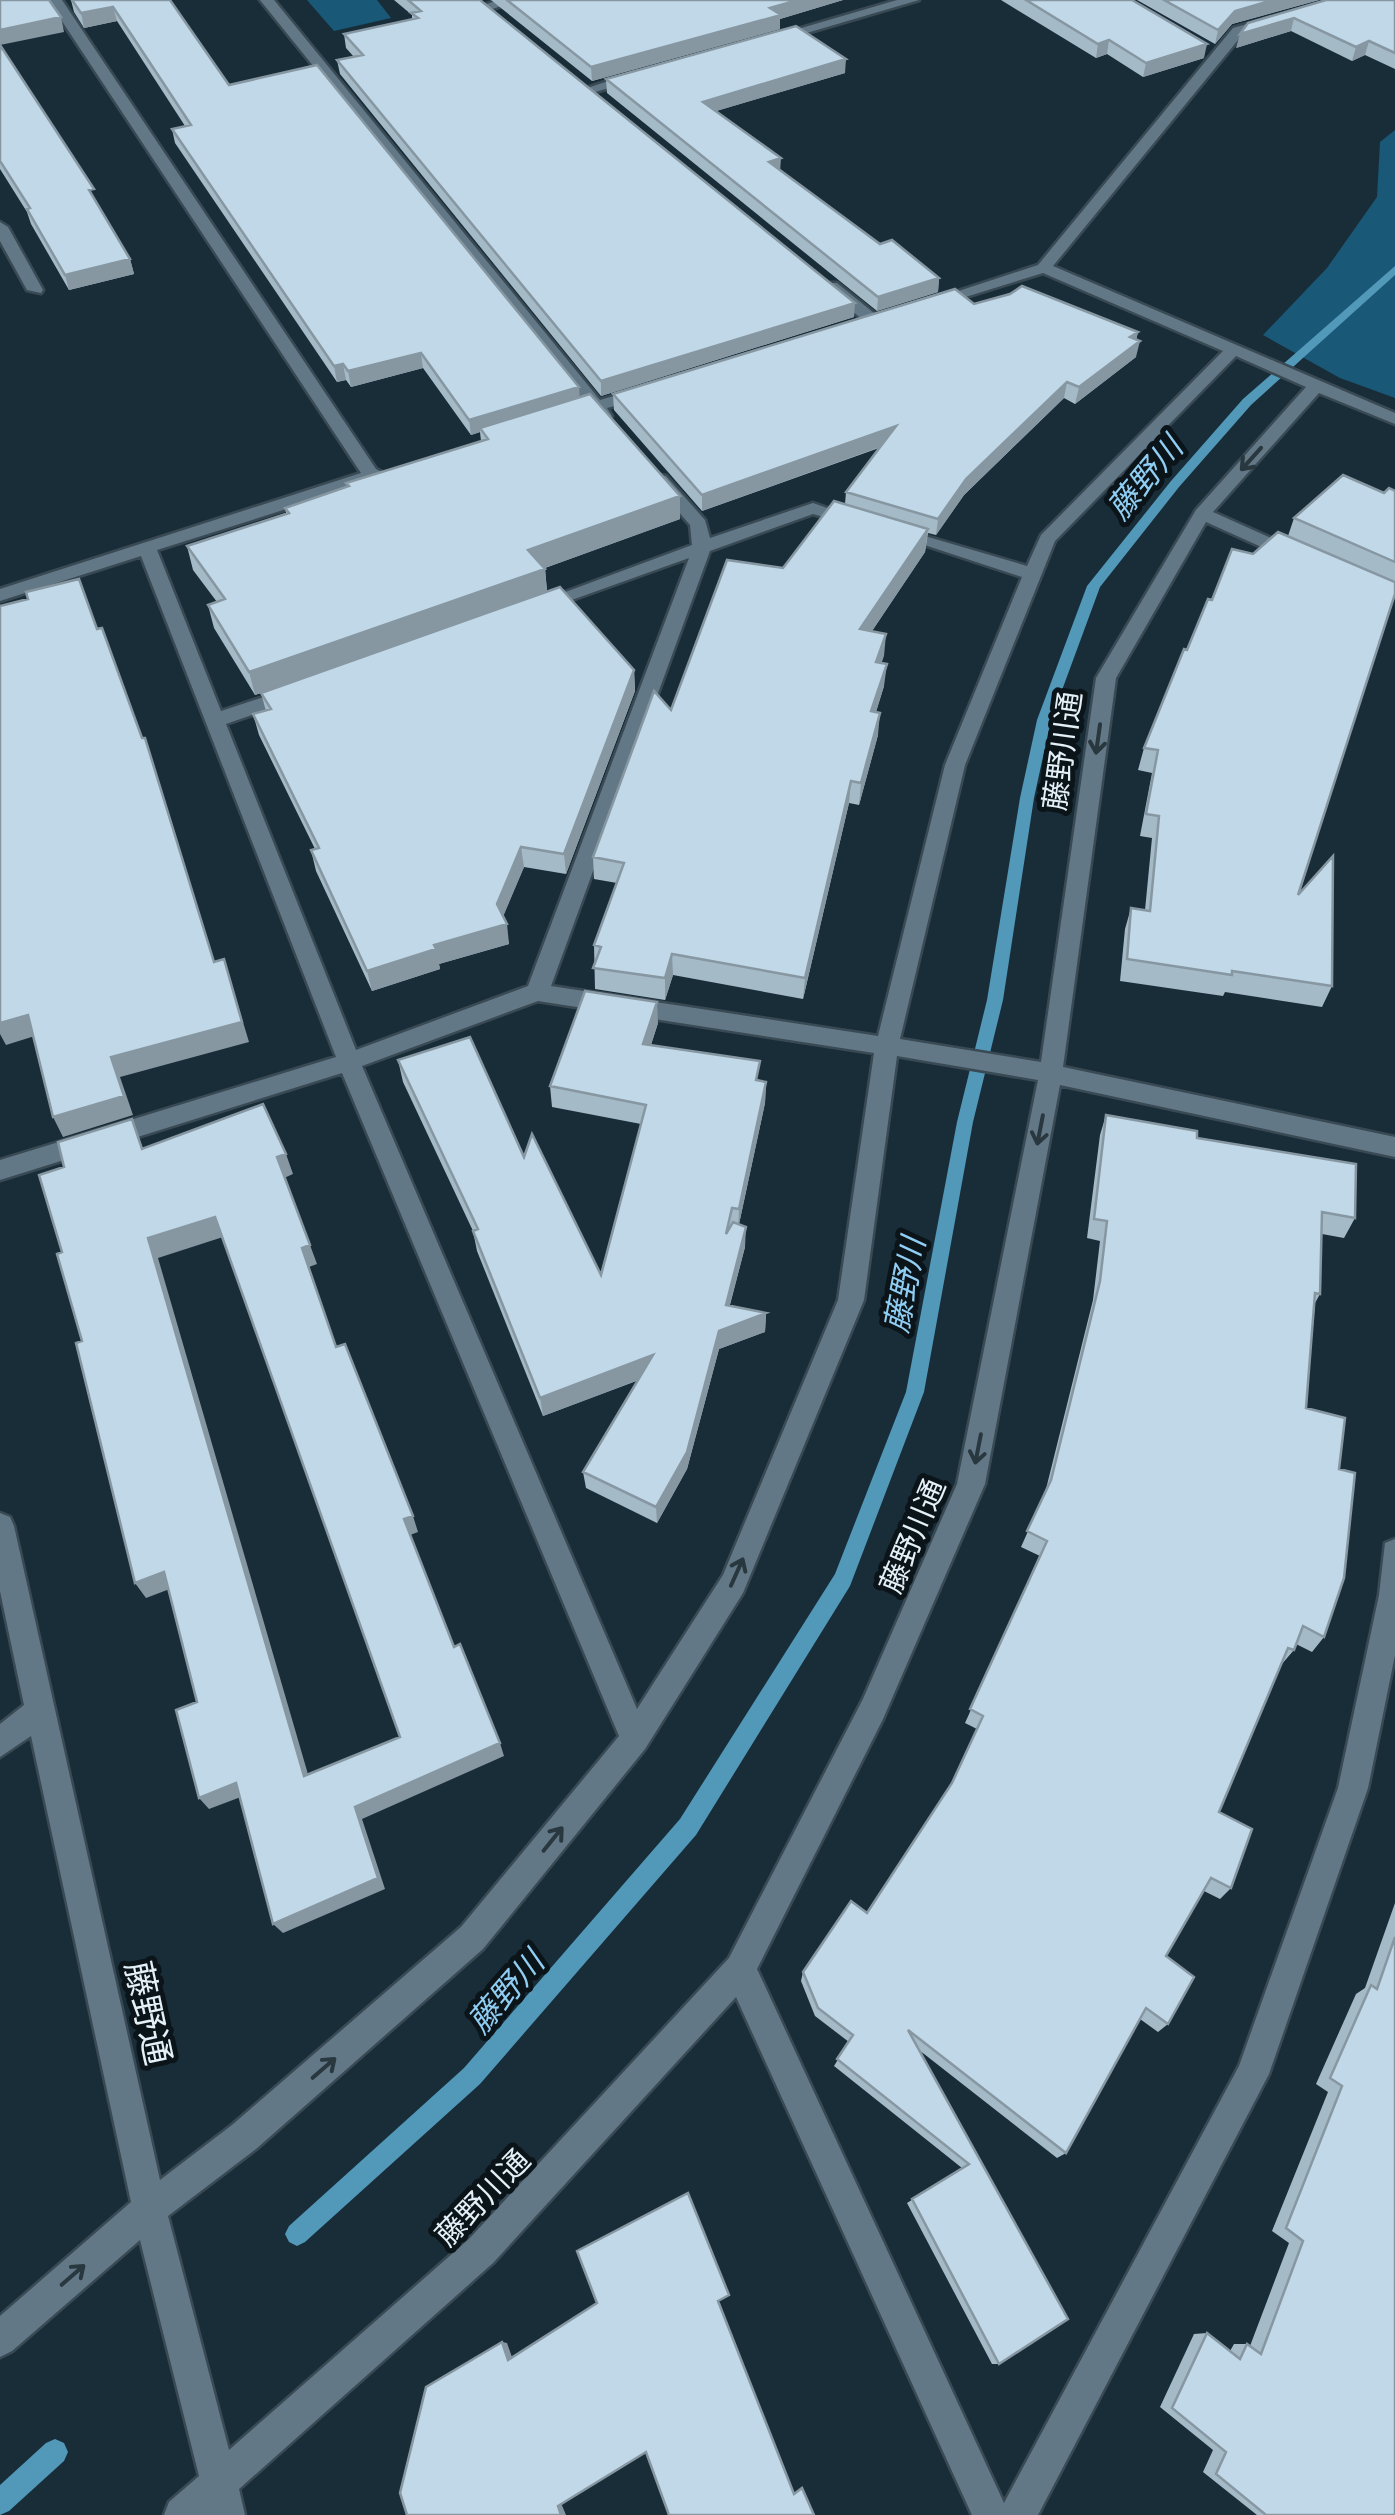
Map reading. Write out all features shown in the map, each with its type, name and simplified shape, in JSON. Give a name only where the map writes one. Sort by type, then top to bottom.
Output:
[{"type":"street","points":[[267,0],[622,436]]},
{"type":"street","points":[[482,4],[513,0]]},
{"type":"street","points":[[760,42],[912,0]]},
{"type":"street","points":[[57,4],[78,4]]},
{"type":"street","points":[[57,4],[372,476]]},
{"type":"street","points":[[482,4],[501,19]]},
{"type":"street","points":[[912,309],[1044,268],[1238,31],[1293,16]]},
{"type":"street","points":[[1202,46],[1218,56]]},
{"type":"street","points":[[588,90],[646,74]]},
{"type":"street","points":[[574,78],[603,102]]},
{"type":"street","points":[[0,227],[35,290]]},
{"type":"street","points":[[1044,268],[1395,420]]},
{"type":"street","points":[[814,272],[874,321]]},
{"type":"street","points":[[856,326],[893,315]]},
{"type":"street","points":[[0,2339],[148,2209],[244,2138],[472,1938],[635,1739],[733,1584],[850,1300],[888,1045],[955,765],[1047,539],[1234,350]]},
{"type":"street","points":[[559,418],[670,384]]},
{"type":"street","name":"藤野川通","points":[[182,2515],[481,2251],[740,1968],[873,1709],[971,1484],[1051,1073],[1106,678],[1202,514],[1316,386]]},
{"type":"street","points":[[537,992],[702,548],[699,524],[648,465]]},
{"type":"street","points":[[0,594],[390,470]]},
{"type":"street","points":[[514,614],[813,508],[1033,574]]},
{"type":"street","points":[[1202,514],[1308,561]]},
{"type":"street","points":[[146,545],[348,1062],[635,1739]]},
{"type":"street","points":[[214,721],[308,688]]},
{"type":"street","points":[[0,1170],[348,1062],[537,992],[1016,1066],[1395,1146]]},
{"type":"street","name":"藤野通","points":[[0,1526],[148,2209],[227,2515]]},
{"type":"street","points":[[1018,2515],[1253,2074],[1353,1788],[1394,1595],[1395,1552]]},
{"type":"street","points":[[0,1742],[39,1712]]},
{"type":"street","points":[[740,1968],[991,2515]]},
{"type":"shaded area","points":[[307,0],[377,0],[391,18],[334,31]]},
{"type":"shaded area","points":[[1395,130],[1395,398],[1340,378],[1263,335],[1327,268],[1377,197],[1380,142]]},
{"type":"building","points":[[0,0],[49,0],[61,17],[0,30]]},
{"type":"building","points":[[72,0],[170,0],[229,85],[317,65],[579,387],[469,420],[421,353],[348,371],[343,364],[334,366],[172,129],[191,125],[113,7],[81,13]]},
{"type":"building","points":[[408,0],[480,0],[855,303],[601,381],[337,60],[363,55],[344,34],[418,18],[411,13],[421,11]]},
{"type":"building","points":[[507,0],[798,0],[770,8],[781,15],[591,67]]},
{"type":"building","points":[[1026,0],[1132,0],[1207,44],[1146,63],[1109,40],[1098,44]]},
{"type":"building","points":[[1164,0],[1273,0],[1235,11],[1218,30]]},
{"type":"building","points":[[1326,0],[1395,0],[1395,53],[1369,41],[1356,47],[1294,18],[1240,34],[1248,23]]},
{"type":"building","points":[[796,26],[846,59],[703,102],[781,158],[769,162],[880,244],[892,240],[939,278],[878,297],[606,79]]},
{"type":"building","points":[[0,45],[94,189],[89,190],[130,259],[65,275],[0,161]]},
{"type":"building","points":[[1022,286],[1138,332],[1130,337],[1140,341],[1079,387],[1067,382],[966,479],[938,519],[846,492],[896,426],[702,495],[613,394],[955,289],[974,304],[1010,294]]},
{"type":"building","points":[[590,394],[680,496],[528,550],[545,569],[249,672],[208,605],[225,599],[187,546],[289,513],[285,508],[349,486],[346,483],[488,439],[480,428]]},
{"type":"building","points":[[1343,475],[1384,493],[1389,488],[1395,491],[1395,562],[1294,518]]},
{"type":"building","points":[[834,501],[928,529],[860,629],[886,634],[876,662],[887,664],[871,711],[880,713],[861,783],[851,781],[805,978],[672,954],[665,978],[593,968],[601,947],[594,945],[624,863],[593,857],[654,691],[671,710],[727,560],[783,568]]},
{"type":"building","points":[[1278,532],[1395,582],[1395,594],[1298,895],[1333,856],[1332,986],[1127,959],[1131,908],[1150,911],[1159,816],[1146,814],[1158,750],[1144,748],[1184,649],[1187,650],[1208,599],[1212,600],[1232,549],[1253,554]]},
{"type":"building","points":[[79,579],[145,738],[214,962],[224,959],[242,1022],[111,1057],[124,1096],[53,1117],[28,1015],[0,1023],[0,606],[28,599],[26,592]]},
{"type":"building","points":[[560,587],[634,670],[564,854],[521,847],[497,904],[507,924],[434,945],[436,949],[367,971],[311,850],[319,848],[253,714],[271,709],[261,693]]},
{"type":"building","points":[[585,991],[657,1002],[643,1044],[760,1061],[756,1080],[766,1082],[739,1209],[732,1208],[726,1234],[733,1222],[746,1227],[726,1305],[766,1313],[719,1331],[687,1452],[656,1507],[583,1472],[653,1355],[540,1398],[473,1231],[478,1229],[398,1060],[470,1037],[524,1157],[532,1134],[601,1275],[646,1105],[550,1086]]},
{"type":"building","points":[[263,1104],[286,1154],[277,1157],[310,1245],[302,1248],[336,1347],[345,1344],[413,1516],[404,1519],[454,1647],[460,1644],[500,1743],[355,1807],[378,1878],[273,1924],[236,1783],[199,1798],[176,1710],[197,1702],[164,1572],[135,1583],[76,1343],[82,1341],[57,1254],[62,1252],[39,1175],[64,1167],[58,1142],[132,1119],[142,1149]],"holes":[[[215,1217],[400,1737],[304,1776],[148,1238]]]},
{"type":"building","points":[[1106,1115],[1197,1131],[1197,1138],[1356,1164],[1355,1218],[1322,1212],[1320,1294],[1315,1293],[1306,1408],[1345,1418],[1339,1469],[1355,1473],[1344,1578],[1324,1637],[1303,1626],[1294,1650],[1288,1648],[1219,1812],[1252,1829],[1231,1888],[1211,1878],[1166,1956],[1194,1977],[1168,2024],[1146,2008],[1066,2153],[908,2030],[1068,2319],[999,2364],[912,2199],[969,2164],[837,2059],[853,2035],[818,2008],[803,1972],[851,1901],[867,1913],[952,1783],[983,1716],[970,1709],[1047,1541],[1027,1531],[1051,1480],[1100,1281],[1107,1221],[1094,1219]]},
{"type":"building","points":[[1395,1937],[1395,2515],[1266,2515],[1216,2474],[1226,2452],[1172,2408],[1207,2333],[1240,2359],[1247,2344],[1261,2354],[1303,2241],[1286,2228],[1342,2086],[1330,2078],[1371,1985],[1377,1989]]},
{"type":"building","points":[[688,2193],[729,2295],[718,2301],[794,2494],[802,2488],[814,2515],[669,2515],[646,2452],[558,2506],[561,2515],[407,2515],[400,2493],[426,2387],[502,2342],[508,2360],[597,2303],[577,2251]]},
{"type":"waterway","name":"藤野川","points":[[297,2234],[472,2076],[688,1827],[843,1579],[915,1392],[965,1122],[995,1000],[1027,798],[1044,720],[1094,586],[1247,402],[1395,269]]},
{"type":"waterway","name":"藤野川","points":[[0,2502],[55,2452]]}]
